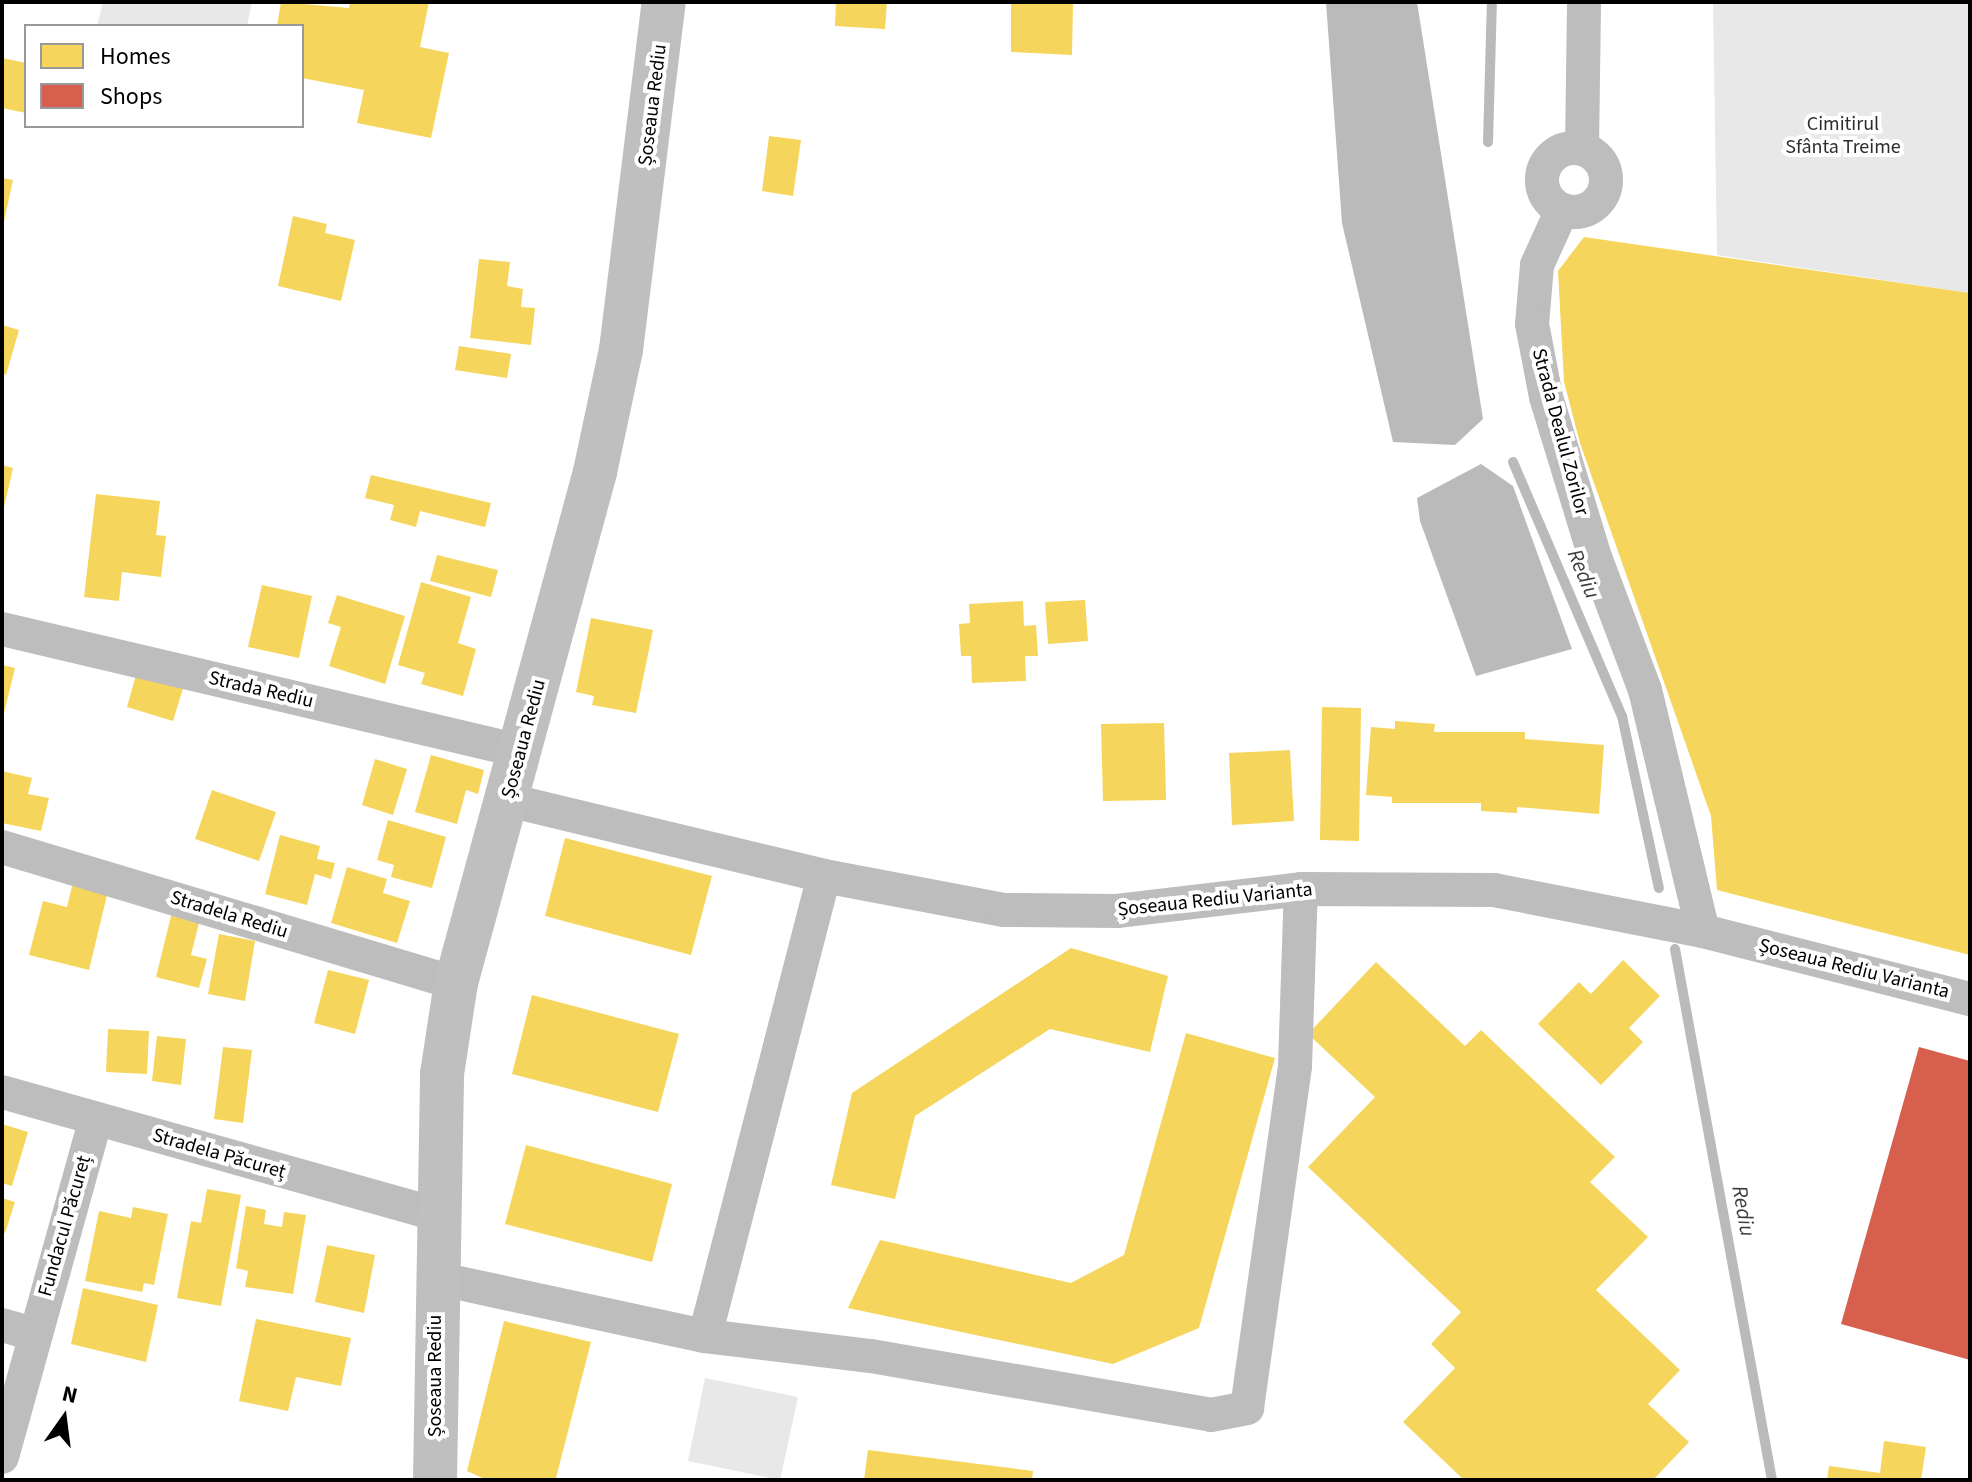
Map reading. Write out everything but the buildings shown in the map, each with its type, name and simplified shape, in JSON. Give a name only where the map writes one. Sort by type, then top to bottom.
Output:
[{"type":"main road","name":"Șoseaua Rediu","points":[[435,1480],[436,1214],[442,1074],[456,983],[595,472],[621,350],[660,65],[664,2]]},
{"type":"street","points":[[1582,149],[1584,2]]},
{"type":"street","points":[[1582,149],[1604,169],[1604,190],[1583,211],[1562,210],[1546,196],[1546,165],[1561,151],[1582,149]]},
{"type":"street","name":"Strada Dealul Zorilor","points":[[1562,210],[1537,265],[1534,338],[1546,397],[1595,557],[1645,690],[1703,931]]},
{"type":"street","name":"Strada Rediu","points":[[2,629],[520,751]]},
{"type":"street","name":"Șoseaua Rediu Varianta","points":[[508,800],[824,876],[1004,910],[1117,911],[1301,889],[1494,890],[1703,931],[1970,999]]},
{"type":"street","name":"Stradela Rediu","points":[[2,847],[456,983]]},
{"type":"street","points":[[705,1336],[824,876]]},
{"type":"street","points":[[436,1278],[705,1336],[871,1356],[1211,1415],[1247,1408],[1295,1066],[1301,889]]},
{"type":"street","name":"Stradela Păcureț","points":[[2,1092],[436,1214]]},
{"type":"street","name":"Fundacul Păcureț","points":[[2,1457],[18,1329],[96,1119]]},
{"type":"green space","points":[[103,2],[252,2],[247,24],[98,24]]},
{"type":"green space","name":"Cimitirul Sfânta Treime","points":[[1713,2],[1970,2],[1970,293],[1717,255]]},
{"type":"green space","points":[[705,1378],[798,1397],[780,1480],[688,1461]]},
{"type":"shaded area","points":[[1326,2],[1417,2],[1483,419],[1455,445],[1393,442],[1342,223]]},
{"type":"shaded area","points":[[1481,464],[1513,486],[1572,649],[1476,676],[1420,521],[1417,498]]},
{"type":"waterway","name":"Rediu","points":[[1488,142],[1492,2]]},
{"type":"waterway","name":"Rediu","points":[[1513,462],[1622,716],[1659,888]]},
{"type":"waterway","name":"Rediu","points":[[1675,949],[1772,1480]]}]
